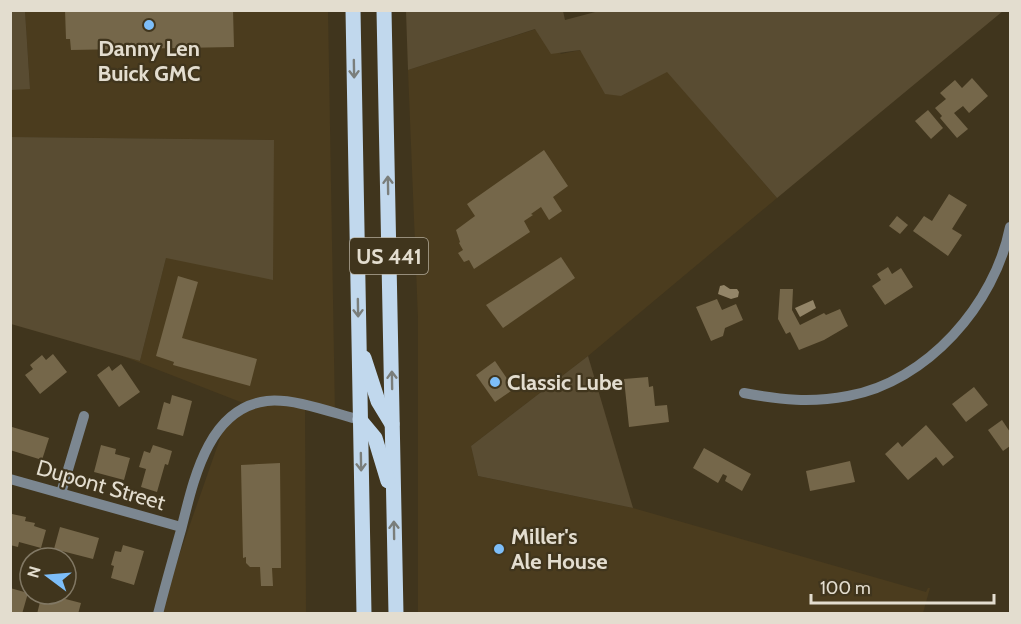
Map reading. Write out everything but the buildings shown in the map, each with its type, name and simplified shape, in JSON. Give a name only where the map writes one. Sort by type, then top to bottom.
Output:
[{"type":"main road","name":"US 441","points":[[353,10],[364,614]]},
{"type":"main road","name":"US 441","points":[[384,10],[396,614]]},
{"type":"main road","points":[[359,341],[378,401],[393,424]]},
{"type":"main road","points":[[360,420],[375,438],[394,501]]},
{"type":"street","points":[[744,393],[798,401],[834,398],[865,392],[911,370],[946,343],[977,306],[1004,250],[1011,227]]},
{"type":"street","points":[[158,614],[195,477],[206,450],[221,427],[239,412],[254,404],[283,401],[360,420]]},
{"type":"street","points":[[62,493],[84,416]]},
{"type":"street","name":"Dupont Street","points":[[10,479],[181,528]]},
{"type":"shaded area","points":[[11,10],[25,11],[30,89],[11,90]]},
{"type":"shaded area","points":[[25,11],[328,11],[335,415],[305,410],[306,613],[159,613],[223,430],[242,413],[256,408],[120,355],[140,361],[166,258],[274,140],[11,137],[11,90],[30,88]]},
{"type":"shaded area","points":[[406,11],[563,11],[565,20],[599,11],[1003,11],[777,198],[667,72],[621,96],[605,94],[580,50],[551,54],[535,29],[408,70]]},
{"type":"shaded area","points":[[536,29],[561,54],[580,50],[621,96],[667,71],[777,198],[588,356],[471,446],[478,476],[633,508],[926,592],[930,588],[923,613],[418,613],[418,318],[408,70]]},
{"type":"shaded area","points":[[11,137],[274,140],[273,280],[166,258],[140,361],[11,324]]},
{"type":"shaded area","points":[[724,285],[730,289],[737,289],[738,297],[731,299],[718,294],[720,286]]},
{"type":"shaded area","points":[[813,300],[816,308],[800,317],[795,308]]},
{"type":"shaded area","points":[[588,356],[633,508],[478,476],[471,446]]},
{"type":"place","name":"Danny Len Buick GMC","points":[[149,25]]},
{"type":"place","name":"Classic Lube","points":[[495,382]]},
{"type":"place","name":"Miller's Ale House","points":[[499,549]]}]
